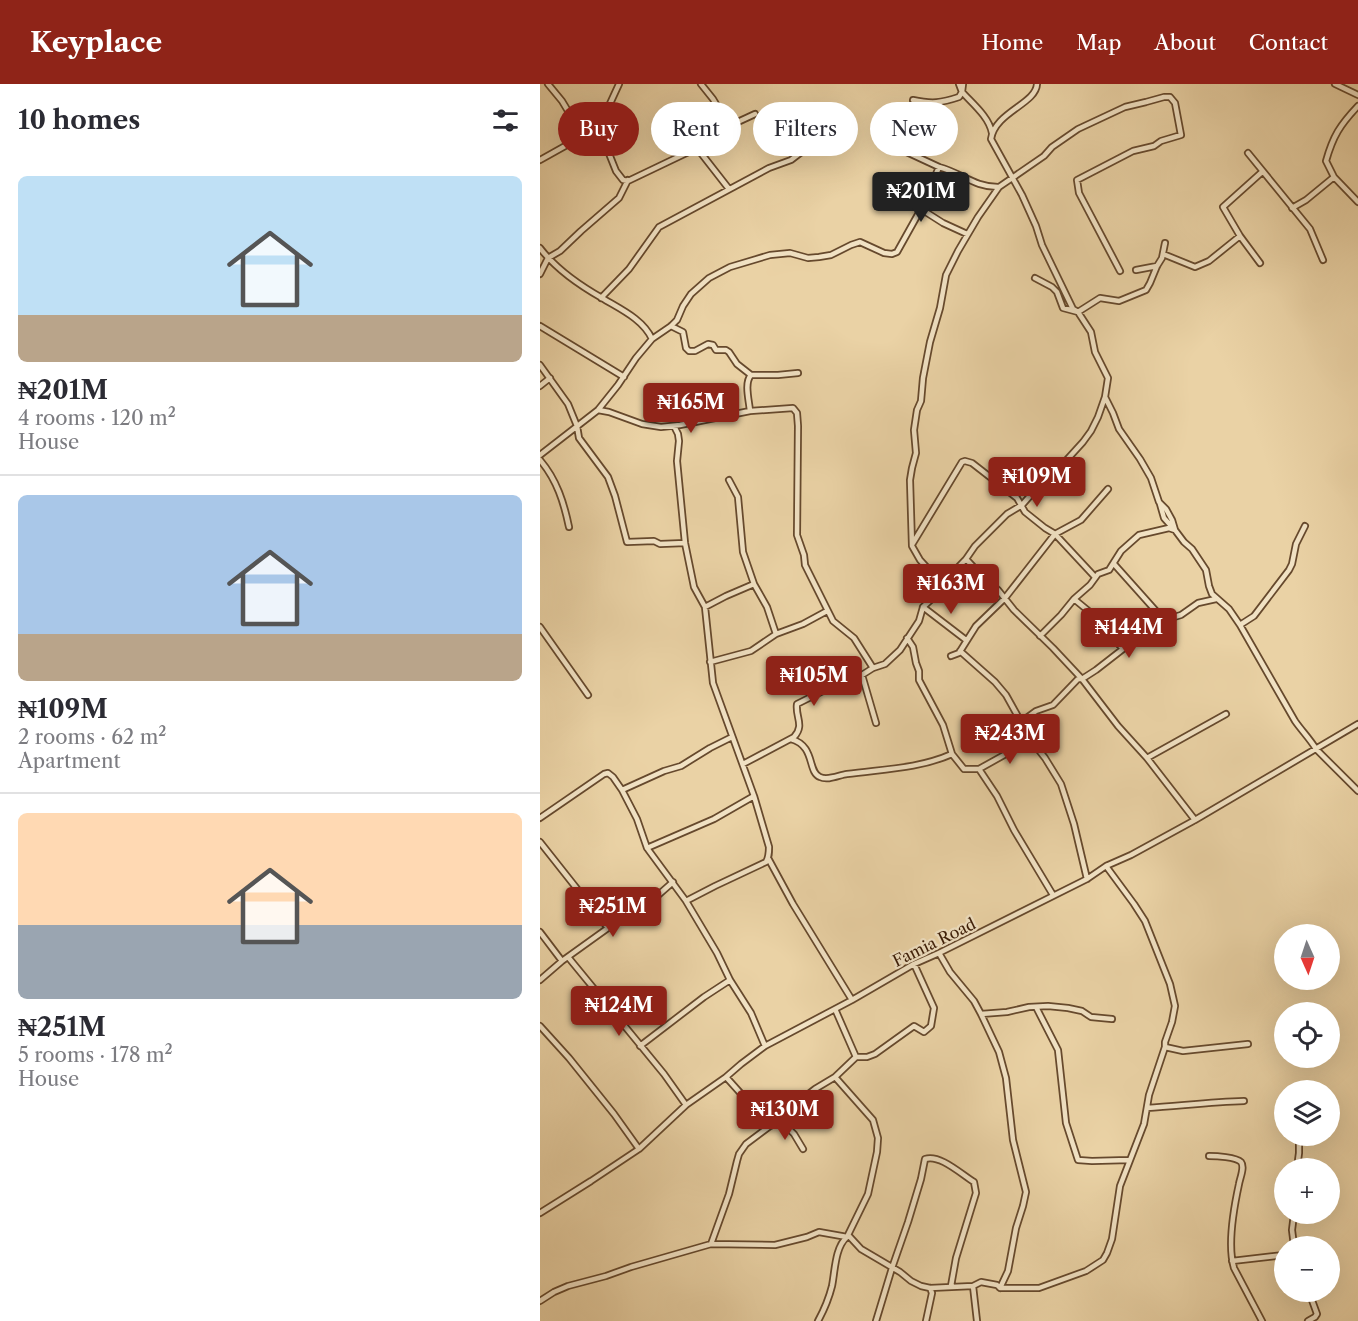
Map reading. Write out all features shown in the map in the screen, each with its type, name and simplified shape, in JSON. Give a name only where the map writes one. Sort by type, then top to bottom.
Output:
[{"type":"street","points":[[548,84],[563,102]]},
{"type":"street","points":[[613,84],[616,90]]},
{"type":"street","points":[[611,102],[619,84]]},
{"type":"street","points":[[701,84],[715,102]]},
{"type":"street","points":[[743,764],[798,733],[800,728],[797,704],[849,678],[862,675],[885,664],[900,650],[919,621],[923,607],[935,596],[942,584],[975,546],[1007,514],[1022,505],[1051,472],[1063,464],[1083,442],[1098,417],[1105,397],[1107,375],[1095,352],[1089,327],[1074,309],[1013,178],[992,139],[992,130],[984,117],[962,93],[961,84]]},
{"type":"street","points":[[992,139],[992,133],[1004,116],[1028,99],[1037,86],[1045,84]]},
{"type":"street","points":[[1335,84],[1358,95]]},
{"type":"street","points":[[913,100],[944,103],[959,97],[962,93]]},
{"type":"street","points":[[942,584],[920,560],[912,546],[910,480],[916,459],[914,430],[917,410],[921,401],[930,342],[943,298],[946,275],[958,250],[999,187],[1078,129],[1125,107],[1170,97],[1175,103],[1181,135],[1161,141],[1154,146],[1133,151],[1077,180],[1079,193],[1120,271]]},
{"type":"street","points":[[1358,106],[1343,122],[1332,140],[1326,161],[1334,177],[1358,202]]},
{"type":"street","points":[[540,160],[558,150]]},
{"type":"street","points":[[1248,153],[1311,229],[1323,260]]},
{"type":"street","points":[[610,156],[616,171],[623,180],[628,180],[680,156]]},
{"type":"street","points":[[703,156],[729,189]]},
{"type":"street","points":[[601,298],[629,268],[659,227],[769,168],[796,156]]},
{"type":"street","points":[[915,156],[966,177],[976,184],[999,187]]},
{"type":"street","points":[[540,455],[598,410],[624,377],[636,357],[652,339],[671,327],[691,294],[709,278],[730,267],[770,255],[790,253],[808,258],[825,256],[860,242],[892,254],[897,252],[921,209],[939,167]]},
{"type":"street","points":[[1260,263],[1240,236],[1223,207],[1262,172]]},
{"type":"street","points":[[1292,208],[1306,200],[1334,177]]},
{"type":"street","points":[[540,274],[548,258],[560,251],[619,198],[628,180]]},
{"type":"street","points":[[884,192],[968,234]]},
{"type":"street","points":[[1163,254],[1192,267],[1198,267],[1240,236]]},
{"type":"street","points":[[1035,278],[1057,292],[1063,308],[1078,312],[1100,298],[1119,301],[1143,292],[1150,284],[1156,266],[1162,258],[1165,243]]},
{"type":"street","points":[[540,248],[569,276],[622,309],[642,325],[652,339]]},
{"type":"street","points":[[1136,270],[1156,266]]},
{"type":"street","points":[[540,326],[624,377]]},
{"type":"street","points":[[671,327],[682,332],[689,351],[695,351],[708,344],[713,345],[716,350],[729,351],[737,364],[751,375],[798,373]]},
{"type":"street","points":[[540,365],[568,404],[579,438],[608,477],[627,542],[685,543]]},
{"type":"street","points":[[750,411],[747,384],[751,375]]},
{"type":"street","points":[[540,386],[550,378]]},
{"type":"street","points":[[1105,397],[1119,429],[1140,459],[1154,485],[1164,518],[1192,549],[1206,570],[1209,586],[1216,598],[1229,609],[1240,625],[1304,734],[1358,791]]},
{"type":"street","points":[[598,410],[642,424],[661,427],[750,411],[793,408],[797,413],[799,476],[797,535],[805,565],[833,621],[854,638],[873,668]]},
{"type":"street","points":[[674,426],[679,441],[677,461],[685,543],[693,587],[705,607],[713,683],[754,796],[769,847],[766,862],[686,902]]},
{"type":"street","points":[[540,460],[557,486],[569,527]]},
{"type":"street","points":[[912,546],[965,460],[1017,498],[1025,512],[1055,534],[1095,577]]},
{"type":"street","points":[[729,480],[738,496],[743,552],[776,634]]},
{"type":"street","points":[[951,657],[960,651],[976,626],[1005,598],[1055,534],[1081,520],[1108,489]]},
{"type":"street","points":[[1240,625],[1254,616],[1292,564],[1296,544],[1305,526]]},
{"type":"street","points":[[1040,636],[1098,574],[1109,570],[1121,552],[1139,535],[1169,528],[1175,530]]},
{"type":"street","points":[[966,559],[1082,679],[1194,820]]},
{"type":"street","points":[[1114,564],[1164,620]]},
{"type":"street","points":[[705,607],[754,584]]},
{"type":"street","points":[[1074,598],[1123,649]]},
{"type":"street","points":[[1021,722],[1036,711],[1053,705],[1071,685],[1096,670],[1164,620],[1181,615],[1198,603],[1216,598]]},
{"type":"street","points":[[923,607],[966,640]]},
{"type":"street","points":[[710,662],[751,651],[776,634],[803,624],[827,611]]},
{"type":"street","points":[[540,627],[588,695]]},
{"type":"street","points":[[907,638],[913,647],[919,680],[943,725],[952,754],[964,769],[979,769],[1031,741]]},
{"type":"street","points":[[960,651],[1006,695],[1031,741],[1061,784],[1074,824],[1087,879]]},
{"type":"street","points":[[862,675],[876,723]]},
{"type":"street","points":[[1147,758],[1226,714]]},
{"type":"street","name":"Famia Road","points":[[540,1213],[639,1149],[686,1105],[765,1046],[914,964],[1087,879],[1106,866],[1131,855],[1194,820],[1358,724]]},
{"type":"street","points":[[622,790],[663,771],[681,766],[732,737]]},
{"type":"street","points":[[790,739],[804,746],[809,753],[815,773],[823,778],[918,766],[952,754]]},
{"type":"street","points":[[979,769],[997,796],[1014,830],[1053,895]]},
{"type":"street","points":[[540,818],[604,774],[608,773],[613,777],[637,819],[647,848],[673,882],[717,953],[730,980],[752,1013],[765,1046]]},
{"type":"street","points":[[647,848],[714,819],[754,796]]},
{"type":"street","points":[[540,842],[608,928]]},
{"type":"street","points":[[768,858],[793,904],[852,1000]]},
{"type":"street","points":[[540,1301],[568,1286],[711,1244],[775,1245],[819,1232],[849,1236],[861,1249],[911,1281],[930,1288],[974,1286],[981,1282],[1000,1287],[1039,1287],[1086,1271],[1103,1260],[1112,1239],[1118,1196],[1129,1160],[1144,1124],[1149,1095],[1166,1047],[1165,1042],[1172,1022],[1174,1006],[1170,984],[1145,921],[1106,866]]},
{"type":"street","points":[[540,980],[562,961],[648,903],[673,882]]},
{"type":"street","points":[[540,932],[562,961]]},
{"type":"street","points":[[939,953],[981,1014],[999,1052],[1006,1078],[1013,1140],[1026,1192],[1008,1271],[1000,1287]]},
{"type":"street","points":[[568,957],[664,1074],[686,1105]]},
{"type":"street","points":[[711,1244],[729,1194],[739,1154],[746,1144],[770,1126],[781,1121],[792,1107],[835,1077],[856,1057],[867,1058],[875,1054],[914,1026],[924,1032],[931,1026],[934,1008],[914,964]]},
{"type":"street","points":[[640,1046],[730,980]]},
{"type":"street","points":[[981,1014],[1048,1006],[1082,1011],[1091,1017],[1112,1019]]},
{"type":"street","points":[[1036,1007],[1058,1050],[1066,1123],[1078,1160],[1129,1160]]},
{"type":"street","points":[[835,1009],[856,1057]]},
{"type":"street","points":[[540,1026],[576,1066],[639,1149]]},
{"type":"street","points":[[1166,1047],[1183,1051],[1248,1044]]},
{"type":"street","points":[[726,1077],[770,1126]]},
{"type":"street","points":[[818,1321],[828,1299],[842,1241],[847,1237],[868,1194],[878,1138],[873,1120],[835,1077]]},
{"type":"street","points":[[1147,1108],[1205,1102],[1244,1101]]},
{"type":"street","points":[[781,1121],[794,1134],[803,1149]]},
{"type":"street","points":[[1209,1156],[1233,1158],[1242,1163],[1230,1248],[1234,1268],[1262,1321]]},
{"type":"street","points":[[876,1321],[921,1179],[923,1161],[929,1157],[947,1163],[974,1182],[976,1193],[956,1258],[951,1286]]},
{"type":"street","points":[[1232,1261],[1274,1256]]},
{"type":"street","points":[[974,1286],[977,1321]]},
{"type":"street","points":[[926,1321],[932,1293],[930,1288]]},
{"type":"street","points":[[1308,1321],[1317,1314],[1313,1302]]}]
